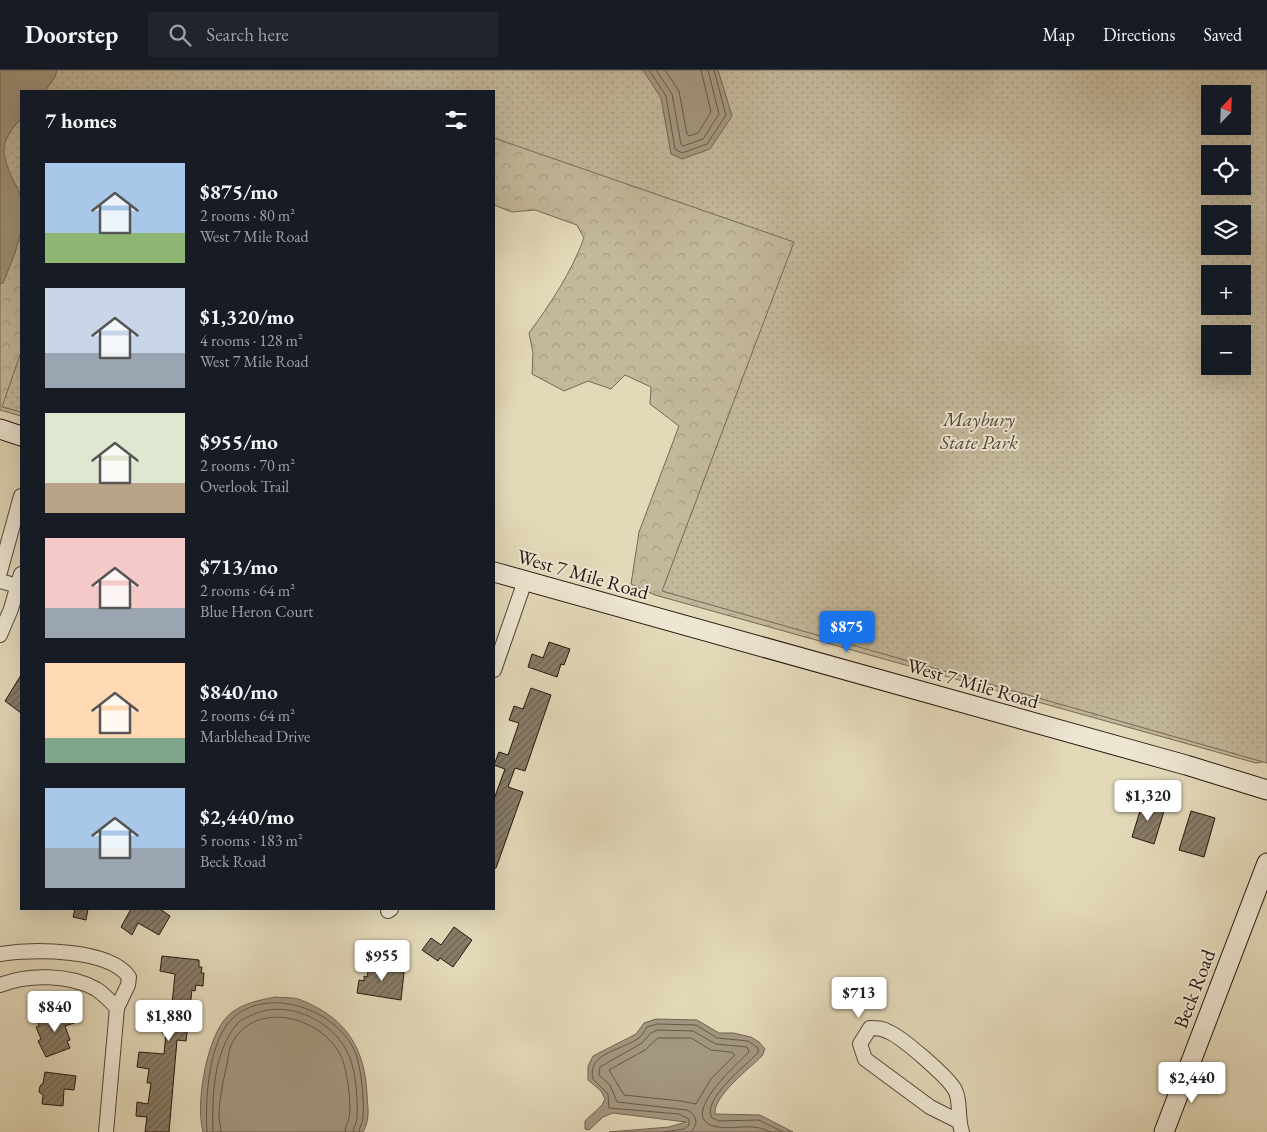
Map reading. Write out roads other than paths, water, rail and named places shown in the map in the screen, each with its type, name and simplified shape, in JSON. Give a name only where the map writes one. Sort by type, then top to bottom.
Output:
[{"type":"street","points":[[0,430],[20,436]]},
{"type":"street","points":[[0,572],[20,500]]},
{"type":"street","name":"West 7 Mile Road","points":[[495,572],[1186,765],[1267,790]]},
{"type":"street","points":[[0,581],[20,580],[0,635]]},
{"type":"street","points":[[495,667],[525,581]]},
{"type":"street","name":"Beck Road","points":[[1164,1132],[1267,863]]},
{"type":"street","points":[[0,954],[18,951],[68,952],[113,964],[125,971],[129,977],[128,985],[117,1008],[106,1132]]},
{"type":"street","points":[[0,985],[12,980],[31,978],[71,980],[98,990],[117,1008]]},
{"type":"street","points":[[870,1028],[879,1028],[890,1032],[956,1091],[960,1126],[930,1107],[865,1059],[860,1051],[860,1044],[870,1028]]},
{"type":"water","points":[[0,70],[57,70],[55,77],[46,90],[20,90],[20,120],[9,134],[4,147],[6,162],[20,195],[20,235],[3,283],[0,284]]},
{"type":"water","points":[[643,70],[718,70],[732,116],[710,149],[682,159],[671,154],[661,98]]},
{"type":"water","points":[[275,997],[298,999],[317,1007],[341,1026],[350,1037],[357,1049],[365,1078],[368,1114],[363,1132],[203,1132],[201,1120],[202,1087],[209,1051],[215,1035],[231,1013],[252,1002]]},
{"type":"water","points":[[656,1019],[697,1020],[719,1033],[733,1033],[751,1037],[759,1042],[765,1049],[762,1056],[726,1091],[716,1107],[715,1114],[760,1115],[793,1132],[609,1132],[669,1127],[686,1122],[613,1113],[603,1117],[589,1130],[585,1129],[585,1121],[602,1105],[605,1099],[601,1091],[588,1080],[588,1066],[593,1056],[636,1034],[644,1023]]},
{"type":"park label","name":"Maybury State Park","points":[[979,430]]}]
